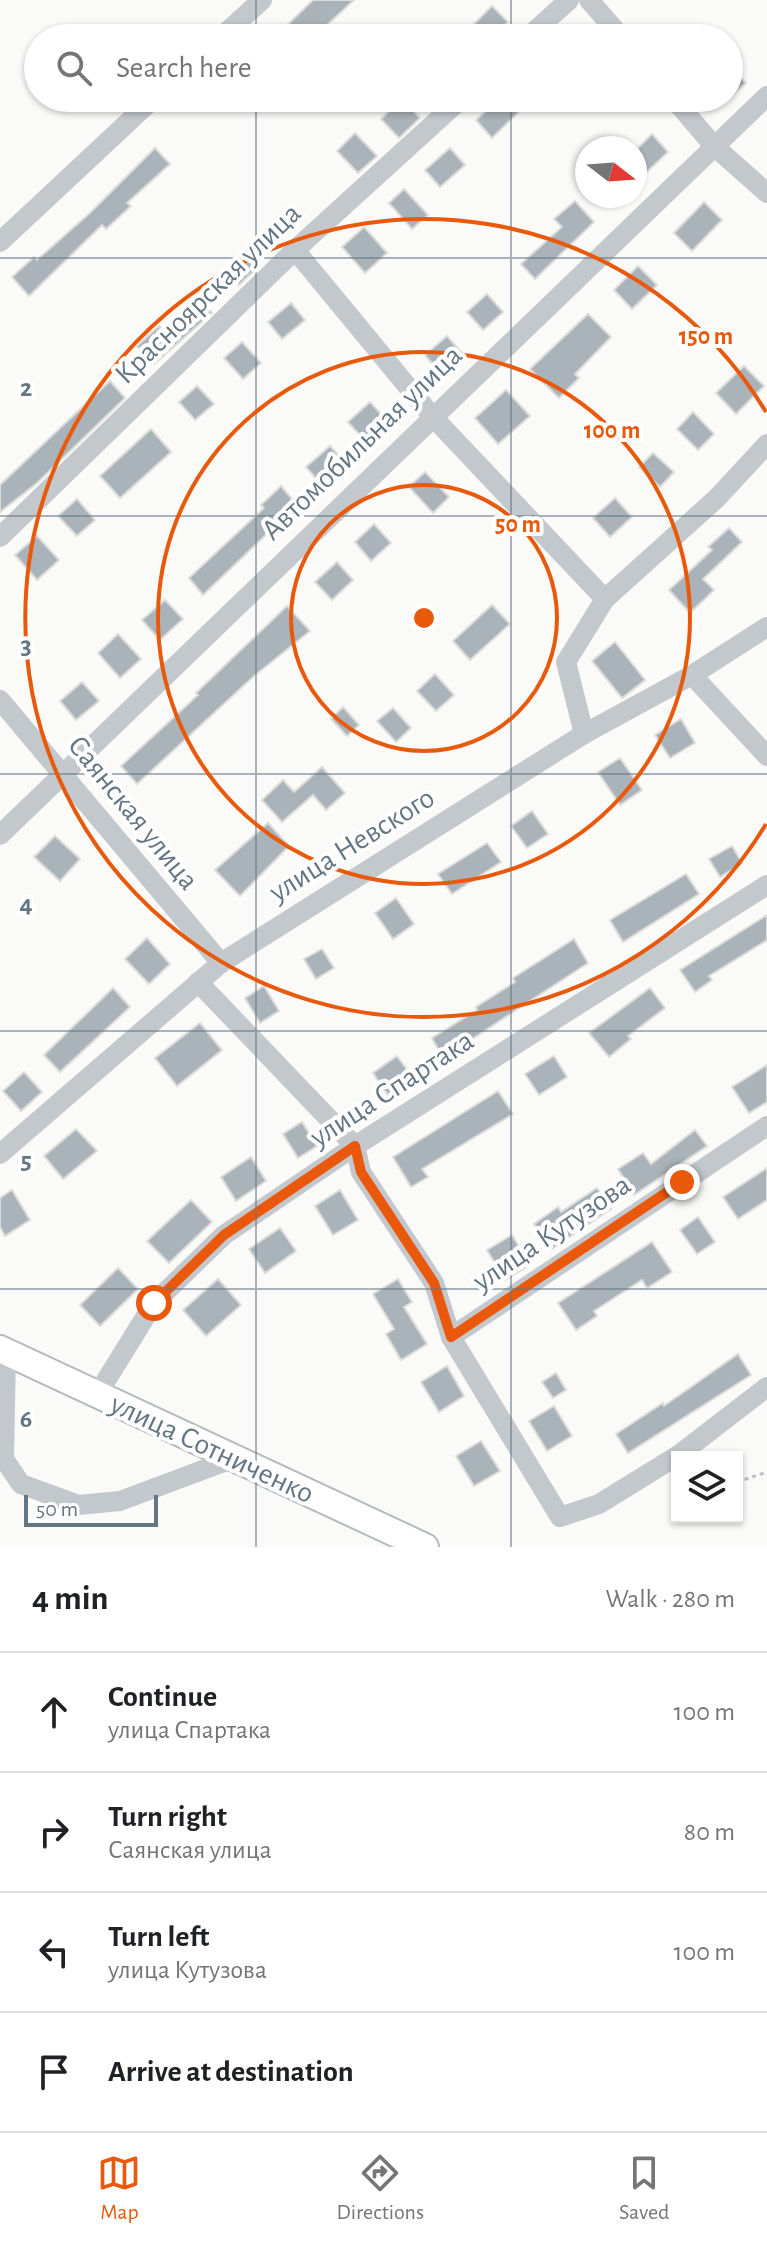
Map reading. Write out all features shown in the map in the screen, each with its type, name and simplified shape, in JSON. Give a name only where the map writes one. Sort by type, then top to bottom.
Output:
[{"type":"main road","name":"улица Сотниченко","points":[[3,1351],[425,1547]]},
{"type":"street","points":[[235,24],[262,0]]},
{"type":"street","points":[[542,24],[569,0]]},
{"type":"street","points":[[589,0],[610,24]]},
{"type":"street","name":"Автомобильная улица","points":[[0,835],[767,96]]},
{"type":"street","points":[[0,242],[139,112]]},
{"type":"street","name":"Красноярская улица","points":[[0,537],[295,250],[447,112]]},
{"type":"street","points":[[685,112],[714,146],[767,193]]},
{"type":"street","points":[[295,250],[432,416],[605,599]]},
{"type":"street","points":[[584,734],[566,662],[605,599],[717,498],[767,444]]},
{"type":"street","name":"улица Невского","points":[[0,1154],[221,963],[584,734],[692,675],[767,627]]},
{"type":"street","points":[[692,675],[767,756]]},
{"type":"street","name":"Саянская улица","points":[[0,700],[221,963]]},
{"type":"street","name":"улица Спартака","points":[[97,1395],[154,1303],[224,1235],[355,1146],[767,885]]},
{"type":"street","points":[[198,982],[355,1146],[361,1172],[434,1283],[451,1337],[560,1517],[599,1504],[680,1454],[767,1387]]},
{"type":"street","name":"улица Кутузова","points":[[451,1337],[767,1126]]},
{"type":"street","points":[[3,1351],[4,1459],[21,1484],[78,1505],[120,1501],[232,1459]]},
{"type":"path","points":[[743,1480],[767,1472]]},
{"type":"building","points":[[313,0],[354,0],[328,24],[288,24]]},
{"type":"building","points":[[492,6],[508,22],[506,24],[474,24]]},
{"type":"building","points":[[388,112],[414,112],[420,118],[399,138],[381,119]]},
{"type":"building","points":[[485,112],[519,112],[492,138],[476,120]]},
{"type":"building","points":[[355,133],[377,156],[358,173],[337,151]]},
{"type":"building","points":[[652,134],[668,152],[647,172],[647,139]]},
{"type":"building","points":[[155,148],[170,164],[127,203],[131,206],[106,229],[102,225],[29,296],[12,277],[34,257],[37,260],[91,212]]},
{"type":"building","points":[[450,148],[465,165],[440,187],[425,170]]},
{"type":"building","points":[[404,189],[428,215],[412,229],[389,203]]},
{"type":"building","points":[[575,201],[575,208],[581,208],[594,222],[535,279],[521,264],[562,227],[554,219]]},
{"type":"building","points":[[704,202],[722,220],[692,251],[674,233]]},
{"type":"building","points":[[364,227],[387,253],[365,273],[342,247]]},
{"type":"building","points":[[249,254],[259,266],[239,285],[228,273]]},
{"type":"building","points":[[638,266],[657,285],[632,309],[614,290]]},
{"type":"building","points":[[487,294],[503,312],[483,330],[467,312]]},
{"type":"building","points":[[200,300],[212,313],[154,364],[137,346],[159,326],[164,332]]},
{"type":"building","points":[[291,303],[305,320],[282,339],[268,322]]},
{"type":"building","points":[[588,314],[611,337],[575,374],[579,378],[559,398],[530,369]]},
{"type":"building","points":[[447,336],[462,353],[440,373],[425,355]]},
{"type":"building","points":[[242,342],[261,363],[243,379],[224,358]]},
{"type":"building","points":[[744,366],[764,386],[736,414],[716,393]]},
{"type":"building","points":[[110,381],[125,398],[37,483],[0,512],[0,485]]},
{"type":"building","points":[[197,386],[214,404],[195,420],[179,402]]},
{"type":"building","points":[[506,390],[530,416],[498,444],[475,418]]},
{"type":"building","points":[[370,402],[390,424],[368,444],[348,422]]},
{"type":"building","points":[[693,412],[714,434],[698,450],[677,429]]},
{"type":"building","points":[[151,429],[171,452],[120,498],[100,476]]},
{"type":"building","points":[[330,446],[345,462],[321,484],[306,467]]},
{"type":"building","points":[[653,453],[674,472],[660,487],[639,467]]},
{"type":"building","points":[[425,472],[449,497],[433,513],[409,487]]},
{"type":"building","points":[[281,486],[297,505],[203,595],[189,578],[264,508],[261,505]]},
{"type":"building","points":[[615,498],[632,517],[610,537],[593,518]]},
{"type":"building","points":[[77,499],[95,520],[77,536],[58,516]]},
{"type":"building","points":[[374,524],[391,543],[371,561],[355,542]]},
{"type":"building","points":[[729,528],[742,542],[703,579],[714,590],[690,613],[669,590],[712,550],[708,547]]},
{"type":"building","points":[[37,536],[59,560],[37,580],[15,555]]},
{"type":"building","points":[[337,562],[353,580],[332,600],[315,582]]},
{"type":"building","points":[[165,600],[183,619],[160,640],[142,620]]},
{"type":"building","points":[[492,605],[510,624],[470,660],[453,641]]},
{"type":"building","points":[[287,606],[310,631],[254,676],[137,784],[121,766]]},
{"type":"building","points":[[118,634],[141,659],[120,678],[98,653]]},
{"type":"building","points":[[615,642],[645,680],[622,698],[592,661]]},
{"type":"building","points":[[435,674],[454,695],[436,711],[417,691]]},
{"type":"building","points":[[82,682],[99,701],[76,720],[60,701]]},
{"type":"building","points":[[343,707],[359,725],[347,736],[331,719]]},
{"type":"building","points":[[393,708],[411,728],[396,742],[377,721]]},
{"type":"building","points":[[681,719],[695,743],[670,758],[655,735]]},
{"type":"building","points":[[620,758],[642,790],[620,805],[598,772]]},
{"type":"building","points":[[322,767],[345,793],[326,810],[313,795],[282,822],[262,800],[283,780],[294,792]]},
{"type":"building","points":[[532,811],[548,834],[527,848],[511,826]]},
{"type":"building","points":[[268,823],[289,846],[240,896],[215,870]]},
{"type":"building","points":[[55,836],[80,859],[60,881],[34,857]]},
{"type":"building","points":[[487,843],[501,862],[452,894],[438,874]]},
{"type":"building","points":[[732,846],[742,863],[720,877],[709,859]]},
{"type":"building","points":[[686,874],[699,894],[623,942],[610,920]]},
{"type":"building","points":[[396,898],[414,924],[393,939],[375,913]]},
{"type":"building","points":[[767,915],[767,940],[709,976],[712,980],[695,992],[680,970]]},
{"type":"building","points":[[147,938],[170,964],[149,984],[125,959]]},
{"type":"building","points":[[574,939],[588,963],[443,1058],[432,1038],[515,982],[513,978]]},
{"type":"building","points":[[322,949],[334,968],[316,979],[304,959]]},
{"type":"building","points":[[264,986],[279,1011],[260,1023],[245,998]]},
{"type":"building","points":[[113,988],[130,1007],[60,1072],[44,1055]]},
{"type":"building","points":[[650,988],[665,1008],[628,1036],[631,1039],[609,1057],[589,1033]]},
{"type":"building","points":[[200,1023],[222,1050],[177,1086],[155,1058]]},
{"type":"building","points":[[397,1056],[413,1078],[388,1095],[373,1073]]},
{"type":"building","points":[[554,1056],[567,1077],[539,1095],[525,1074]]},
{"type":"building","points":[[767,1065],[767,1102],[749,1113],[732,1087]]},
{"type":"building","points":[[24,1072],[42,1092],[21,1111],[3,1091]]},
{"type":"building","points":[[498,1091],[513,1114],[422,1169],[428,1177],[411,1187],[393,1157]]},
{"type":"building","points":[[302,1122],[317,1146],[298,1158],[283,1134]]},
{"type":"building","points":[[76,1129],[97,1151],[63,1179],[44,1156]]},
{"type":"building","points":[[695,1130],[707,1146],[634,1195],[618,1169],[643,1153],[651,1164]]},
{"type":"building","points":[[251,1157],[266,1181],[236,1201],[221,1177]]},
{"type":"building","points":[[767,1168],[767,1200],[738,1219],[723,1197]]},
{"type":"building","points":[[597,1188],[611,1209],[552,1249],[534,1224],[558,1207],[561,1212]]},
{"type":"building","points":[[12,1190],[30,1220],[5,1236],[0,1227],[0,1198]]},
{"type":"building","points":[[340,1190],[358,1220],[333,1235],[315,1206]]},
{"type":"building","points":[[191,1200],[212,1222],[169,1263],[147,1241]]},
{"type":"building","points":[[698,1217],[715,1242],[697,1254],[680,1230]]},
{"type":"building","points":[[280,1228],[296,1251],[265,1273],[249,1249]]},
{"type":"building","points":[[512,1235],[530,1265],[505,1280],[487,1250]]},
{"type":"building","points":[[652,1242],[672,1272],[647,1288],[642,1280],[594,1311],[597,1316],[576,1330],[558,1303]]},
{"type":"building","points":[[118,1268],[138,1289],[100,1326],[80,1305]]},
{"type":"building","points":[[218,1279],[241,1305],[206,1336],[183,1310]]},
{"type":"building","points":[[398,1279],[412,1302],[404,1307],[427,1344],[401,1360],[386,1334],[394,1329],[373,1294]]},
{"type":"building","points":[[738,1354],[751,1375],[628,1453],[616,1434],[663,1403],[664,1406]]},
{"type":"building","points":[[447,1366],[464,1396],[439,1412],[421,1382]]},
{"type":"building","points":[[556,1373],[566,1390],[553,1398],[542,1382]]},
{"type":"building","points":[[554,1406],[572,1436],[547,1451],[529,1421]]},
{"type":"building","points":[[481,1441],[500,1471],[474,1486],[456,1456]]},
{"type":"route","points":[[154,1303],[224,1235],[355,1146],[361,1172],[434,1283],[451,1337],[682,1182]]}]
